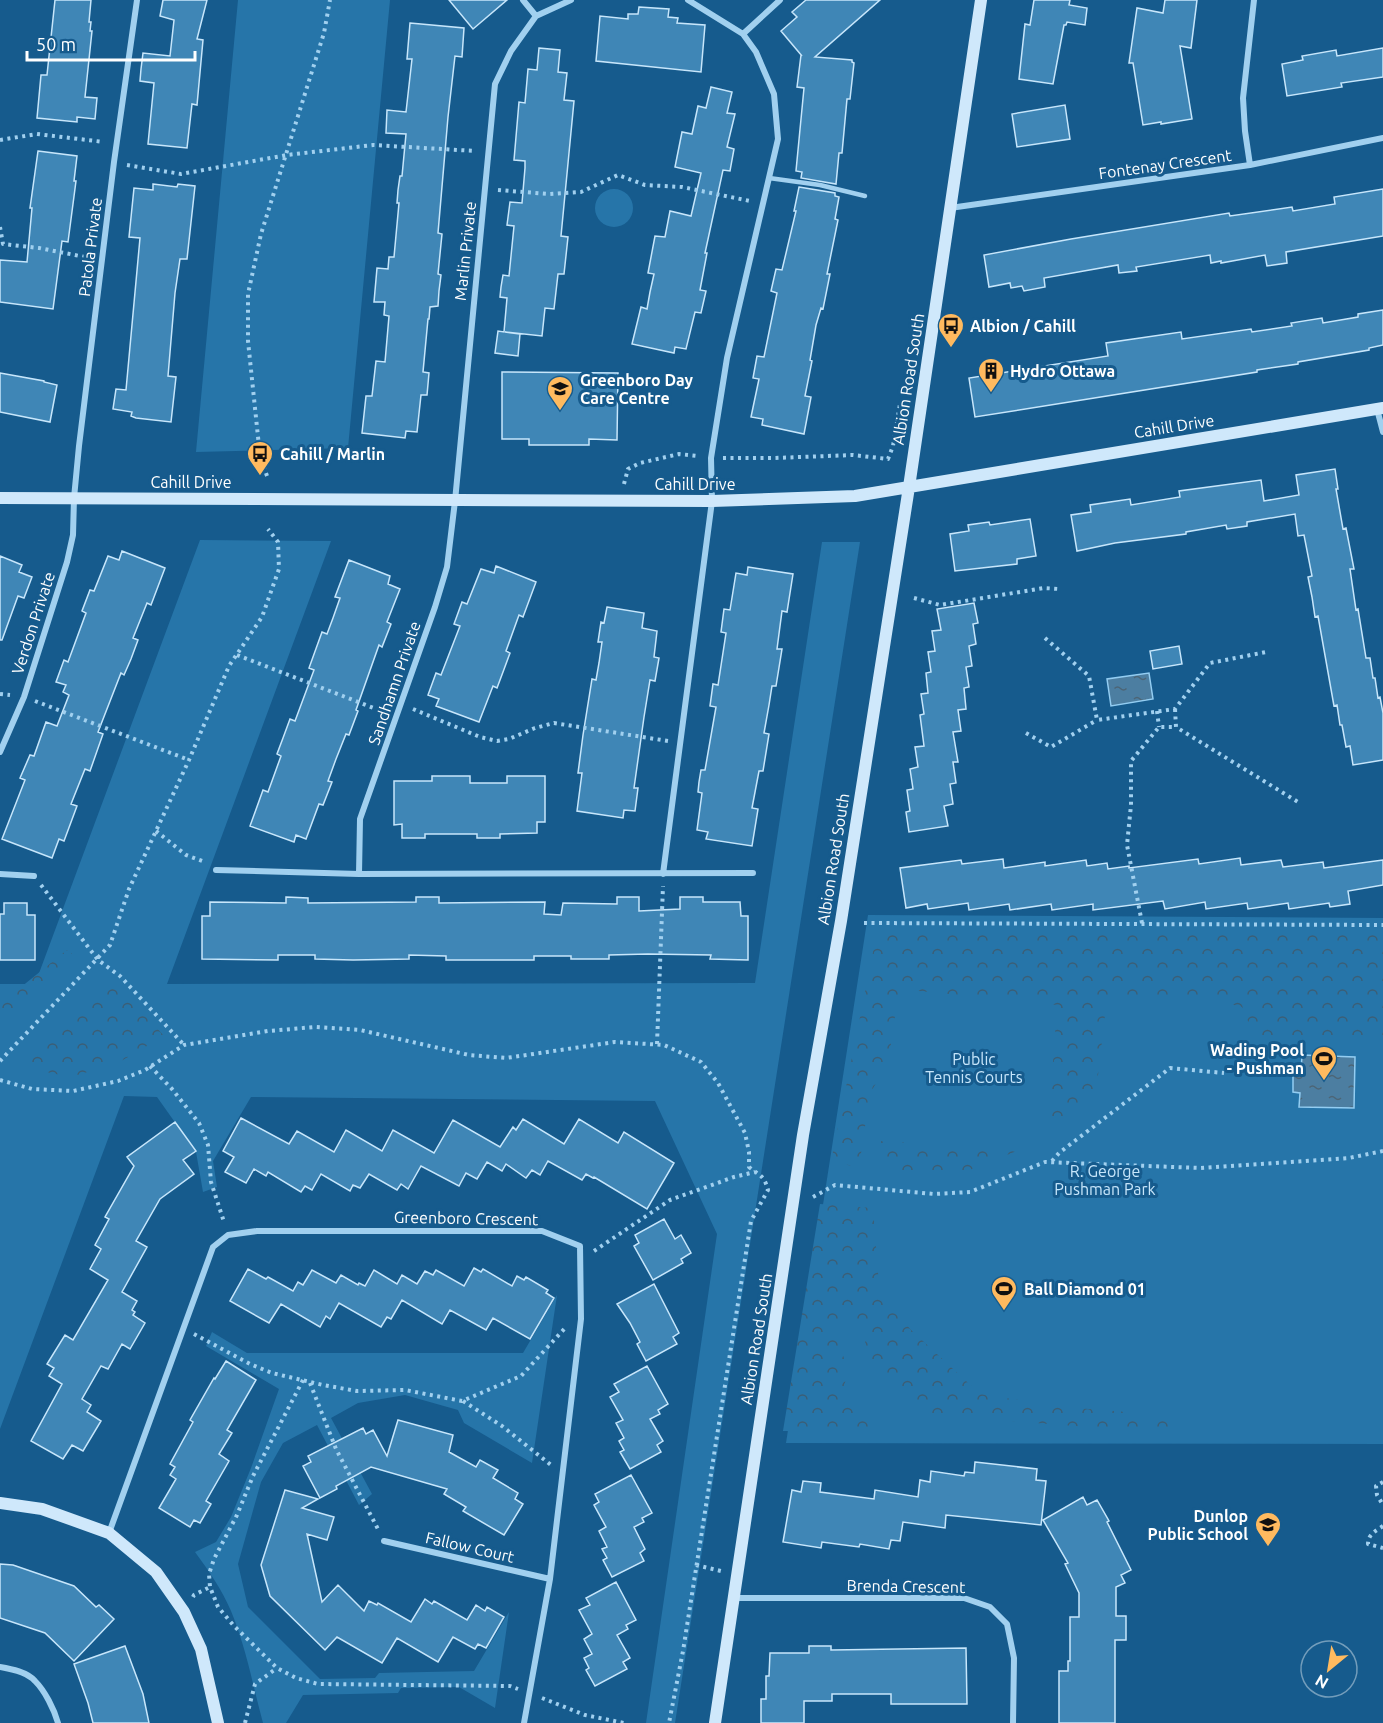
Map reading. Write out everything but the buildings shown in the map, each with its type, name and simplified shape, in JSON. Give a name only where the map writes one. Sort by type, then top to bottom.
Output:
[{"type":"street","name":"Patola Private","points":[[74,498],[116,143],[137,0]]},
{"type":"street","points":[[523,0],[536,16]]},
{"type":"street","name":"Marlin Private","points":[[455,501],[495,84],[511,51],[536,16],[571,0]]},
{"type":"street","points":[[663,874],[712,501],[711,458],[727,358],[778,139],[774,94],[756,52],[743,34],[688,0]]},
{"type":"street","points":[[743,34],[780,0]]},
{"type":"street","name":"Albion Road South","points":[[715,1723],[803,1135],[841,921],[909,487],[981,0]]},
{"type":"street","points":[[1250,165],[1243,98],[1254,0]]},
{"type":"street","name":"Fontenay Crescent","points":[[950,208],[1250,165],[1383,138]]},
{"type":"street","points":[[1380,409],[1383,432]]},
{"type":"street","name":"Cahill Drive","points":[[0,498],[712,501],[855,496],[1380,409]]},
{"type":"street","name":"Verdon Private","points":[[0,752],[24,697],[67,562],[74,535],[74,498]]},
{"type":"street","name":"Sandhamn Private","points":[[359,874],[360,819],[447,567],[455,501]]},
{"type":"street","points":[[216,870],[359,874],[753,873]]},
{"type":"street","points":[[0,874],[34,876]]},
{"type":"street","name":"Greenboro Crescent","points":[[228,1235],[257,1231],[542,1231],[580,1246],[580,1261]]},
{"type":"street","points":[[109,1533],[213,1247],[228,1235]]},
{"type":"street","points":[[524,1723],[550,1579],[581,1319],[580,1261]]},
{"type":"street","points":[[0,1503],[42,1509],[109,1533],[156,1572],[184,1612],[201,1649],[218,1723]]},
{"type":"street","name":"Fallow Court","points":[[384,1541],[550,1579]]},
{"type":"street","name":"Brenda Crescent","points":[[733,1598],[964,1598],[990,1607],[1007,1624],[1014,1658],[1013,1723]]},
{"type":"street","points":[[0,1667],[15,1670],[34,1680],[48,1701],[57,1723]]},
{"type":"lane","points":[[769,178],[820,185],[865,196]]},
{"type":"path","points":[[267,476],[260,456],[248,341],[248,294],[261,234],[324,33],[330,0]]},
{"type":"path","points":[[0,141],[37,134],[116,143]]},
{"type":"path","points":[[114,162],[181,174],[286,156],[373,145],[489,152]]},
{"type":"path","points":[[485,189],[549,194],[581,192],[618,175],[645,185],[682,187],[763,204]]},
{"type":"path","points":[[0,227],[3,244],[39,248],[102,261]]},
{"type":"path","points":[[619,500],[628,469],[640,463],[679,454],[711,458],[853,455],[888,459],[893,446],[900,404]]},
{"type":"path","points":[[0,1061],[110,945],[129,889],[229,666],[261,617],[279,569],[278,542],[268,529]]},
{"type":"path","points":[[914,598],[940,605],[1044,588],[1059,589]]},
{"type":"path","points":[[1045,638],[1089,676],[1096,720]]},
{"type":"path","points":[[1176,727],[1174,709],[1210,663],[1266,652]]},
{"type":"path","points":[[237,655],[396,717]]},
{"type":"path","points":[[0,694],[24,697],[189,759]]},
{"type":"path","points":[[401,704],[480,737],[497,741],[554,723],[680,742]]},
{"type":"path","points":[[1026,734],[1051,747],[1096,720],[1174,709]]},
{"type":"path","points":[[1142,923],[1127,845],[1131,805],[1131,761],[1158,727],[1158,711]]},
{"type":"path","points":[[1158,727],[1176,727],[1298,802]]},
{"type":"path","points":[[156,831],[186,855],[206,862],[216,870]]},
{"type":"path","points":[[657,1044],[663,874]]},
{"type":"path","points":[[34,876],[98,960],[120,976],[184,1045]]},
{"type":"path","points":[[864,922],[1383,925]]},
{"type":"path","points":[[0,1080],[32,1089],[74,1091],[118,1081],[150,1066],[184,1045],[268,1031],[315,1027],[360,1030],[469,1055],[506,1058],[615,1042],[664,1044],[701,1062],[718,1083],[745,1133],[749,1167],[762,1175],[766,1180],[768,1190],[751,1221],[676,1694],[669,1723]]},
{"type":"path","points":[[150,1066],[199,1123],[207,1145],[211,1182],[228,1235]]},
{"type":"path","points":[[1052,1161],[1059,1153],[1170,1068],[1224,1073]]},
{"type":"path","points":[[813,1197],[835,1185],[933,1194],[970,1192],[1017,1172],[1052,1161],[1077,1164],[1200,1167],[1349,1158],[1383,1151]]},
{"type":"path","points":[[580,1261],[670,1200],[717,1182],[756,1172]]},
{"type":"path","points":[[462,1401],[521,1376],[564,1327],[581,1319]]},
{"type":"path","points":[[184,1329],[272,1373],[357,1391],[405,1390],[462,1401],[502,1426],[562,1474]]},
{"type":"path","points":[[303,1380],[253,1476],[237,1515],[214,1558],[209,1574],[210,1587],[218,1607],[234,1626],[277,1668],[296,1678],[318,1684],[510,1686],[585,1715],[624,1723]]},
{"type":"path","points":[[310,1382],[336,1449],[384,1541]]},
{"type":"path","points":[[1383,1482],[1376,1486],[1377,1494],[1383,1505]]},
{"type":"path","points":[[1383,1526],[1373,1532],[1368,1544],[1383,1548]]},
{"type":"path","points":[[696,1565],[738,1575]]},
{"type":"path","points":[[245,1723],[255,1684],[277,1668]]},
{"type":"green space","points":[[238,0],[390,0],[348,448],[196,452]]},
{"type":"green space","points":[[614,189],[628,194],[633,208],[628,222],[614,227],[600,222],[595,208],[600,194]]},
{"type":"green space","points":[[200,540],[331,541],[167,984],[755,983],[822,542],[860,542],[675,1723],[646,1723],[717,1234],[655,1101],[251,1097],[213,1161],[217,1187],[203,1192],[196,1152],[157,1097],[124,1096],[0,1429],[0,984],[35,984]]},
{"type":"green space","name":"R. George Pushman Park","points":[[868,915],[1383,918],[1383,1444],[786,1443]]},
{"type":"green space","points":[[877,932],[1383,932],[1383,1040],[1254,1036],[1242,1007],[1214,1000],[1107,998],[1095,1101],[1048,1134],[1057,1005],[899,989],[888,1064],[870,1093],[859,1167],[831,1162]]},
{"type":"green space","points":[[67,950],[81,961],[0,1033],[0,1004]]},
{"type":"green space","points":[[111,976],[164,1036],[116,1064],[70,1077],[13,1065]]},
{"type":"green space","points":[[879,1141],[1019,1150],[962,1173],[887,1172]]},
{"type":"green space","points":[[820,1204],[873,1208],[879,1285],[910,1329],[980,1394],[1064,1407],[1177,1416],[1180,1434],[932,1415],[864,1356],[866,1333],[850,1313],[835,1330],[848,1371],[841,1398],[867,1410],[876,1431],[783,1431]]},
{"type":"green space","points":[[557,1295],[532,1463],[464,1423],[458,1410],[405,1395],[358,1403],[331,1418],[372,1494],[359,1505],[317,1425],[283,1443],[261,1482],[238,1564],[248,1607],[320,1679],[375,1678],[379,1673],[474,1671],[509,1612],[495,1708],[459,1687],[401,1688],[398,1693],[303,1695],[286,1723],[263,1723],[245,1653],[231,1611],[215,1581],[195,1552],[216,1542],[231,1517],[279,1389],[206,1346],[212,1332],[247,1353],[523,1353]]},
{"type":"water","points":[[1149,673],[1153,699],[1111,706],[1107,679]]},
{"type":"water","name":"Wading Pool - Pushman","points":[[1302,1055],[1355,1057],[1354,1108],[1299,1107],[1300,1093],[1293,1092],[1293,1072],[1301,1072]]},
{"type":"place","name":"Albion / Cahill","points":[[951,349]]},
{"type":"place","name":"Hydro Ottawa","points":[[991,394]]},
{"type":"place","name":"Greenboro Day Care Centre","points":[[560,412]]},
{"type":"place","name":"Cahill / Marlin","points":[[260,477]]},
{"type":"place","name":"Wading Pool - Pushman","points":[[1324,1082]]},
{"type":"place","name":"Ball Diamond 01","points":[[1004,1312]]},
{"type":"place","name":"Dunlop Public School","points":[[1268,1548]]},
{"type":"park label","name":"Public Tennis Courts","points":[[974,1068]]}]
